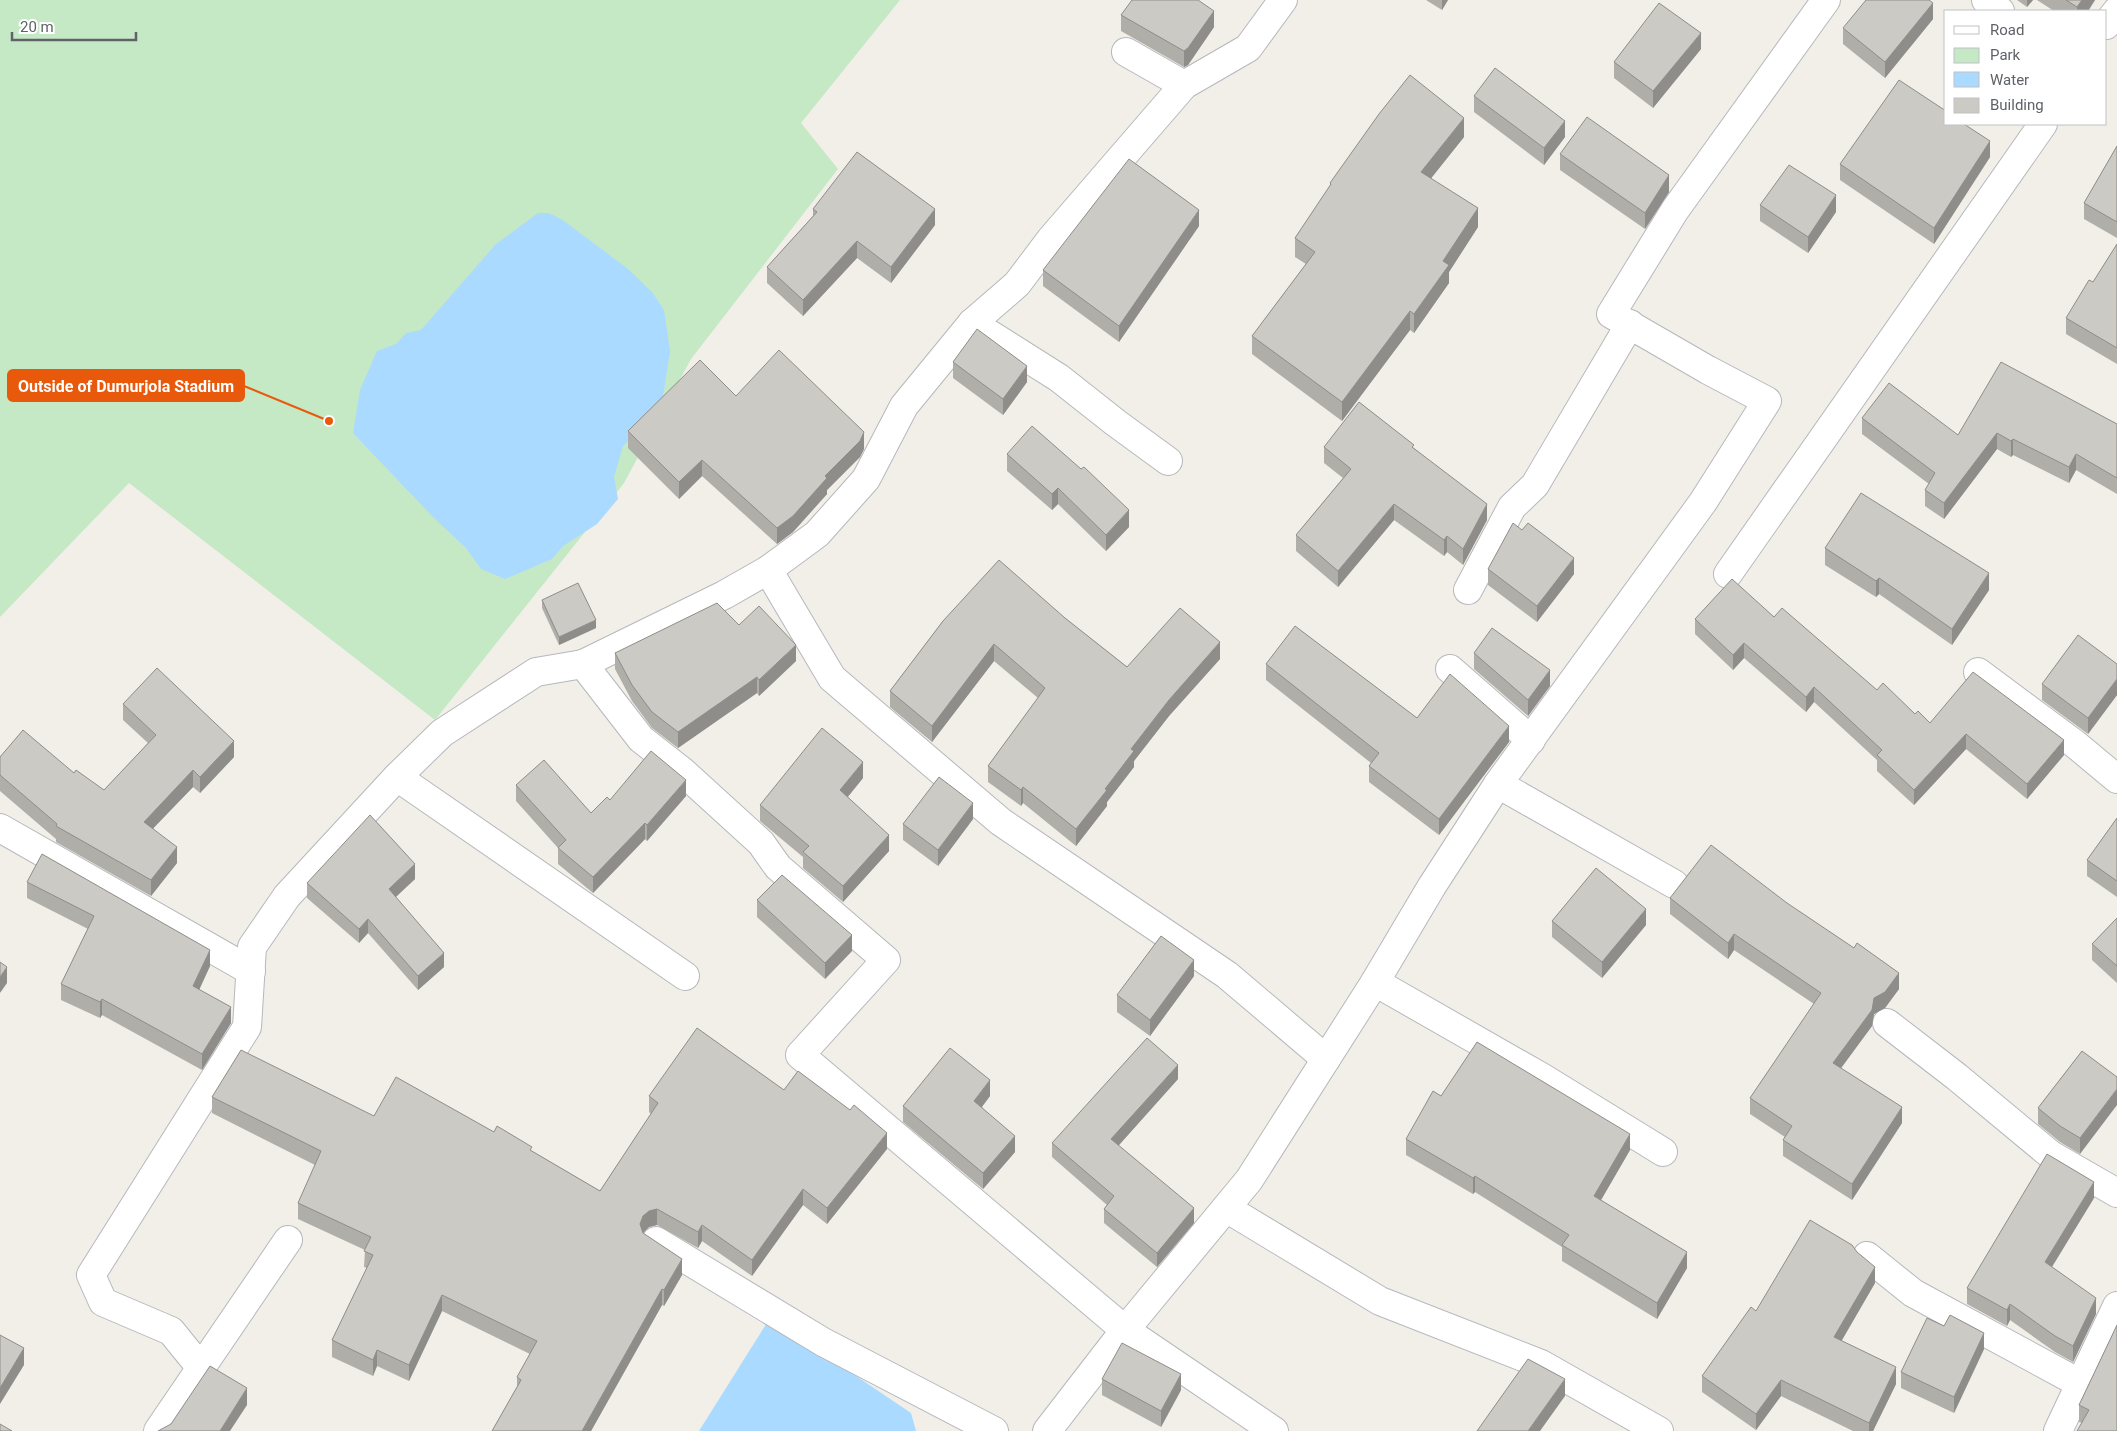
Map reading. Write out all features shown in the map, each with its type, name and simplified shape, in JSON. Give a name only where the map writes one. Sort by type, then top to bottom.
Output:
[{"type":"street","points":[[202,1368],[170,1331],[103,1302],[91,1275],[247,1027],[252,947],[287,896],[397,777],[442,733],[536,672],[583,664],[724,595],[768,570],[817,534],[866,479],[904,406],[972,323],[1017,284],[1051,239],[1184,85],[1248,48],[1283,0]]},
{"type":"street","points":[[1047,1431],[1125,1330],[1249,1180],[1375,982],[1432,886],[1498,784],[1703,502],[1768,400],[1708,370],[1611,314],[1675,210],[1826,0]]},
{"type":"street","points":[[1986,0],[1999,10]]},
{"type":"street","points":[[2107,24],[2117,11]]},
{"type":"street","points":[[1126,52],[1184,85]]},
{"type":"street","points":[[1728,574],[2042,125]]},
{"type":"street","points":[[972,323],[1059,378],[1168,462]]},
{"type":"street","points":[[1468,590],[1512,507],[1535,485],[1630,324]]},
{"type":"street","points":[[768,570],[832,678],[1001,822],[1227,975],[1326,1059]]},
{"type":"street","points":[[583,664],[641,739],[682,770],[761,843],[778,867],[886,960],[800,1055],[1125,1330],[1274,1431]]},
{"type":"street","points":[[1450,669],[1531,740]]},
{"type":"street","points":[[1978,672],[2075,744],[2117,779]]},
{"type":"street","points":[[397,777],[685,976]]},
{"type":"street","points":[[1498,784],[1674,884]]},
{"type":"street","points":[[0,828],[251,971]]},
{"type":"street","points":[[1375,982],[1543,1078],[1663,1152]]},
{"type":"street","points":[[1887,1022],[1958,1077],[2052,1155],[2117,1193]]},
{"type":"street","points":[[1226,1208],[1380,1301],[1541,1364],[1659,1431]]},
{"type":"street","points":[[158,1431],[288,1240]]},
{"type":"street","points":[[656,1241],[823,1342],[994,1431]]},
{"type":"street","points":[[1868,1256],[1913,1293],[2081,1384]]},
{"type":"street","points":[[2058,1431],[2117,1306]]},
{"type":"green space","points":[[0,0],[900,0],[801,123],[838,169],[691,359],[624,483],[435,720],[129,483],[0,617]]},
{"type":"water","points":[[538,213],[549,213],[564,221],[628,269],[652,292],[664,310],[670,351],[663,397],[644,426],[623,446],[614,477],[618,499],[597,524],[563,546],[552,559],[505,579],[481,569],[466,548],[433,517],[353,433],[360,390],[377,351],[396,344],[406,333],[421,330],[496,244]]},
{"type":"water","points":[[770,1318],[911,1413],[916,1431],[699,1431]]},
{"type":"building","points":[[1132,0],[1198,0],[1214,11],[1184,51],[1121,15]]},
{"type":"building","points":[[1866,0],[1929,0],[1933,3],[1885,62],[1843,28]]},
{"type":"building","points":[[2066,0],[2082,0],[2077,7]]},
{"type":"building","points":[[1659,3],[1701,33],[1653,91],[1614,62]]},
{"type":"building","points":[[1495,68],[1565,121],[1544,148],[1474,96]]},
{"type":"building","points":[[1410,75],[1464,118],[1421,172],[1478,208],[1443,261],[1449,265],[1414,314],[1410,311],[1342,402],[1252,336],[1315,252],[1295,238],[1330,183],[1379,114]]},
{"type":"building","points":[[1899,80],[1944,110],[1944,125],[1966,125],[1990,141],[1934,228],[1840,164]]},
{"type":"building","points":[[1587,117],[1669,175],[1645,213],[1560,154]]},
{"type":"building","points":[[2117,146],[2117,222],[2084,203]]},
{"type":"building","points":[[857,152],[935,209],[891,267],[857,241],[803,300],[767,267],[817,212],[813,209]]},
{"type":"building","points":[[1129,159],[1199,210],[1119,326],[1043,270]]},
{"type":"building","points":[[1789,165],[1836,195],[1808,237],[1760,205]]},
{"type":"building","points":[[2117,244],[2117,348],[2066,318],[2089,280],[2093,282]]},
{"type":"building","points":[[977,329],[1027,366],[1003,399],[953,362]]},
{"type":"building","points":[[779,350],[864,432],[860,441],[825,476],[827,478],[793,516],[777,528],[702,460],[679,482],[628,431],[700,360],[736,396]]},
{"type":"building","points":[[2001,362],[2117,424],[2117,478],[2076,454],[2069,467],[1997,433],[1944,503],[1925,490],[1935,473],[1862,418],[1889,383],[1958,435]]},
{"type":"building","points":[[1359,402],[1414,445],[1412,447],[1487,504],[1463,549],[1447,536],[1444,540],[1394,504],[1338,571],[1296,535],[1351,469],[1324,447]]},
{"type":"building","points":[[1032,426],[1081,469],[1084,467],[1129,510],[1106,535],[1058,488],[1052,494],[1007,454]]},
{"type":"building","points":[[1861,493],[1989,573],[1952,629],[1879,578],[1876,581],[1825,548]]},
{"type":"building","points":[[1513,523],[1522,530],[1528,523],[1574,558],[1537,606],[1488,569]]},
{"type":"building","points":[[999,560],[1065,618],[1127,667],[1180,608],[1220,642],[1169,700],[1131,749],[1134,751],[1105,789],[1107,790],[1076,829],[1023,787],[1021,790],[988,766],[1045,688],[994,644],[932,726],[890,691],[943,621]]},
{"type":"building","points":[[1732,579],[1774,617],[1782,608],[1877,690],[1883,683],[1915,714],[1918,711],[1930,723],[1973,672],[2064,740],[2027,784],[1966,734],[1914,790],[1877,755],[1882,750],[1814,687],[1806,697],[1744,643],[1733,655],[1695,619]]},
{"type":"building","points":[[578,583],[596,620],[559,637],[542,600]]},
{"type":"building","points":[[717,603],[739,625],[759,606],[796,645],[759,680],[757,677],[678,732],[652,712],[632,685],[615,653]]},
{"type":"building","points":[[1295,626],[1417,718],[1450,674],[1509,726],[1439,819],[1369,766],[1379,753],[1266,664]]},
{"type":"building","points":[[1492,628],[1550,670],[1528,700],[1474,653]]},
{"type":"building","points":[[2078,635],[2117,664],[2117,679],[2088,718],[2042,684]]},
{"type":"building","points":[[157,668],[234,741],[200,777],[193,770],[144,822],[177,847],[151,880],[56,826],[57,824],[0,775],[0,757],[23,730],[74,773],[76,770],[104,790],[156,735],[123,704]]},
{"type":"building","points":[[822,728],[863,762],[840,790],[889,835],[843,886],[803,852],[809,846],[760,805]]},
{"type":"building","points":[[651,751],[686,780],[647,825],[645,823],[593,877],[558,848],[566,840],[516,785],[544,760],[591,813],[607,797],[610,800]]},
{"type":"building","points":[[939,777],[973,803],[938,850],[903,824]]},
{"type":"building","points":[[370,815],[415,864],[389,889],[444,953],[418,976],[368,919],[359,929],[307,883]]},
{"type":"building","points":[[2117,818],[2117,881],[2087,860]]},
{"type":"building","points":[[1711,845],[1787,903],[1854,948],[1857,943],[1899,973],[1885,992],[1874,998],[1872,1010],[1833,1063],[1902,1107],[1852,1184],[1783,1140],[1792,1126],[1750,1098],[1821,993],[1734,934],[1728,943],[1670,898]]},
{"type":"building","points":[[42,854],[210,950],[193,986],[231,1007],[202,1054],[102,999],[100,1002],[61,984],[94,916],[27,882]]},
{"type":"building","points":[[1596,868],[1646,909],[1602,962],[1552,921]]},
{"type":"building","points":[[782,875],[852,935],[825,963],[757,900]]},
{"type":"building","points":[[2117,918],[2117,966],[2092,944]]},
{"type":"building","points":[[1161,936],[1194,960],[1150,1020],[1117,995]]},
{"type":"building","points":[[0,962],[7,967],[0,977]]},
{"type":"building","points":[[697,1028],[784,1090],[798,1071],[850,1110],[854,1105],[887,1133],[827,1208],[803,1189],[752,1260],[702,1225],[698,1232],[657,1209],[649,1211],[643,1216],[640,1224],[643,1233],[682,1259],[664,1290],[662,1289],[582,1431],[492,1431],[521,1380],[517,1377],[537,1341],[442,1295],[409,1365],[377,1350],[373,1360],[332,1340],[373,1255],[364,1251],[371,1237],[298,1203],[321,1151],[212,1097],[241,1050],[374,1116],[396,1077],[494,1132],[497,1126],[532,1147],[530,1150],[600,1191],[658,1103],[649,1096]]},
{"type":"building","points":[[1147,1038],[1178,1065],[1111,1139],[1194,1208],[1157,1253],[1104,1209],[1114,1196],[1052,1143]]},
{"type":"building","points":[[1477,1042],[1630,1134],[1594,1196],[1687,1252],[1657,1303],[1562,1245],[1569,1235],[1475,1176],[1473,1178],[1406,1139],[1433,1091],[1441,1096]]},
{"type":"building","points":[[950,1048],[990,1080],[974,1101],[1015,1136],[983,1173],[903,1106]]},
{"type":"building","points":[[2082,1051],[2117,1077],[2117,1089],[2080,1138],[2060,1126],[2038,1108]]},
{"type":"building","points":[[2047,1154],[2094,1182],[2045,1262],[2096,1298],[2073,1346],[2055,1336],[2010,1304],[2007,1310],[1967,1288]]},
{"type":"building","points":[[1810,1220],[1852,1245],[1857,1252],[1875,1267],[1834,1337],[1896,1367],[1869,1423],[1781,1380],[1756,1414],[1702,1376],[1751,1307],[1756,1311]]},
{"type":"building","points":[[1950,1315],[1984,1333],[1954,1397],[1901,1372],[1927,1318],[1944,1326]]},
{"type":"building","points":[[2117,1325],[2117,1431],[2077,1431],[2089,1410],[2079,1405]]},
{"type":"building","points":[[0,1335],[24,1348],[0,1388]]},
{"type":"building","points":[[1122,1343],[1181,1374],[1161,1411],[1102,1379]]},
{"type":"building","points":[[1528,1359],[1565,1379],[1528,1431],[1477,1431]]},
{"type":"building","points":[[210,1366],[247,1388],[220,1431],[158,1431],[171,1424]]},
{"type":"building","points":[[0,1424],[12,1431],[0,1431]]},
{"type":"place","name":"Outside of Dumurjola Stadium","points":[[329,421]]}]
